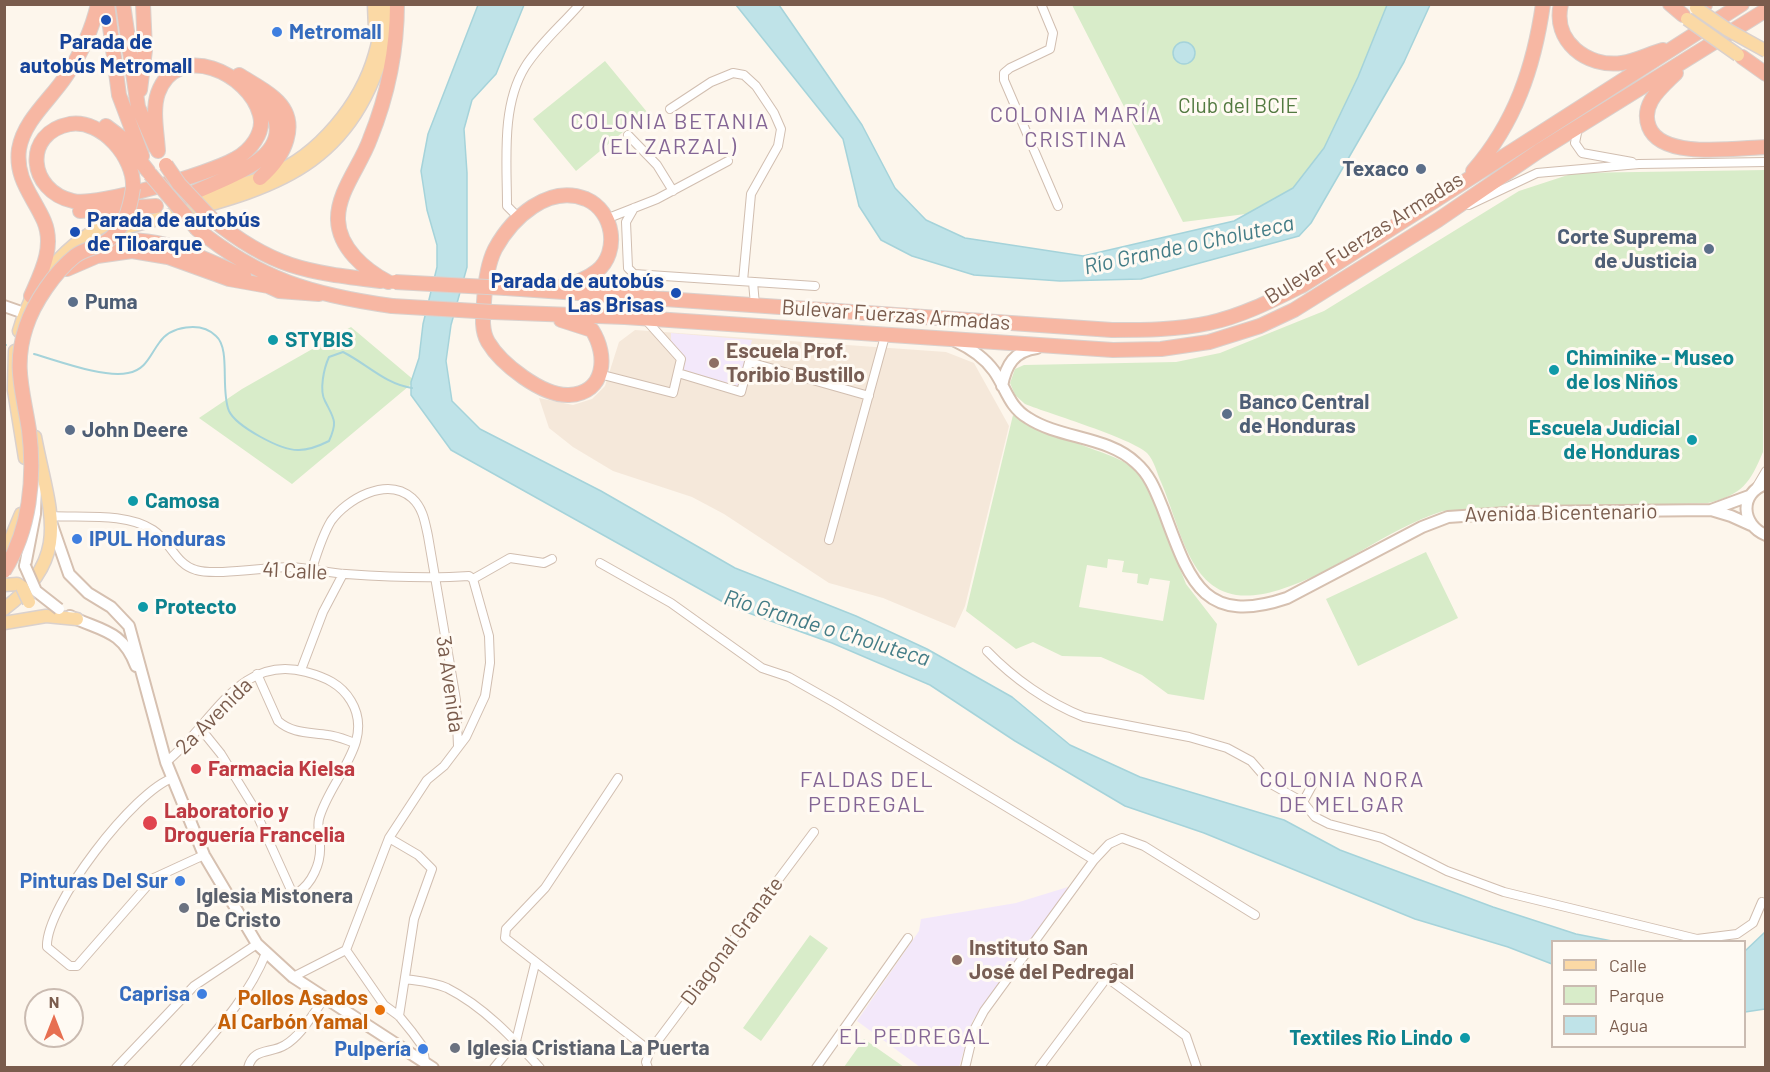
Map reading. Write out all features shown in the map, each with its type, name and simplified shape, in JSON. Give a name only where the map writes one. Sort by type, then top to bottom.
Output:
[{"type":"highway","points":[[31,296],[45,263],[48,240],[45,222],[21,177],[18,165],[20,147],[26,130],[75,60],[98,4]]},
{"type":"highway","name":"Bulevar Fuerzas Armadas","points":[[108,4],[119,95],[149,172],[180,212],[197,229],[227,252],[258,269],[319,294],[392,306],[645,319],[1054,347],[1161,350],[1209,342],[1238,334],[1307,304],[1579,127],[1766,9]]},
{"type":"highway","name":"Bulevar Fuerzas Armadas","points":[[123,4],[138,107],[166,165],[179,184],[211,218],[246,245],[301,270],[392,282],[1112,330],[1161,330],[1209,323],[1254,309],[1303,285],[1721,20],[1742,4]]},
{"type":"highway","points":[[138,107],[145,50],[143,4]]},
{"type":"highway","points":[[392,282],[359,263],[341,234],[338,221],[344,196],[369,142],[382,105],[394,50],[396,4]]},
{"type":"highway","points":[[1462,183],[1503,132],[1519,101],[1531,66],[1544,4]]},
{"type":"highway","points":[[1561,4],[1560,23],[1565,38],[1574,50],[1598,62],[1627,62],[1687,41]]},
{"type":"highway","points":[[1721,20],[1733,4]]},
{"type":"highway","points":[[1695,54],[1651,100],[1647,117],[1652,133],[1657,139],[1672,147],[1766,147]]},
{"type":"highway","points":[[1740,56],[1766,74]]},
{"type":"highway","points":[[156,148],[149,117],[149,92],[158,75],[168,67],[188,58],[213,60],[274,98],[284,112],[288,127],[288,140],[276,163],[260,178]]},
{"type":"highway","points":[[156,148],[157,94],[170,74],[180,68],[204,64],[217,69],[264,100],[274,115],[278,130],[276,143],[261,160],[177,201]]},
{"type":"highway","points":[[4,572],[25,522],[30,491],[30,443],[18,373],[26,327],[47,288],[74,257],[105,242],[120,228],[130,209],[133,188],[132,172],[118,149],[105,135],[90,126],[77,123],[64,125],[50,134],[35,158],[36,169],[51,191],[80,203],[96,202],[185,177],[235,159],[257,138],[261,115],[246,90]]},
{"type":"highway","points":[[149,172],[122,138],[103,123],[88,116],[65,116],[55,120],[32,144],[28,158],[29,170],[38,189],[54,203],[73,210],[106,212],[156,206]]},
{"type":"highway","points":[[496,312],[568,321],[592,330],[603,352],[599,374],[580,393],[568,395],[551,393],[526,380],[487,341],[482,324],[486,277],[494,251],[518,217],[536,204],[553,197],[570,195],[588,200],[606,219],[611,228],[611,245],[602,266],[583,281],[545,291]]},
{"type":"highway","points":[[105,242],[144,239],[164,243],[268,286],[294,294],[319,294]]},
{"type":"highway","points":[[67,269],[98,256],[132,251],[168,257],[229,279],[268,286]]},
{"type":"main road","points":[[374,4],[375,55]]},
{"type":"main road","points":[[4,555],[18,522],[27,481],[13,373],[24,313],[31,296],[51,265],[79,241],[109,222],[156,206],[260,178],[305,156],[340,121],[358,95],[375,55],[385,4]]},
{"type":"main road","points":[[4,609],[20,597],[44,569],[51,540],[50,518],[29,408],[26,367],[28,340],[36,315],[67,269],[107,237],[128,227],[252,194],[277,183],[312,162],[348,126],[373,83],[384,58],[396,4]]},
{"type":"main road","points":[[1702,6],[1763,46]]},
{"type":"main road","points":[[1679,11],[1740,56],[1766,68]]},
{"type":"main road","points":[[4,585],[16,584],[22,587],[29,602],[27,610],[8,622]]},
{"type":"main road","points":[[8,622],[45,616],[76,619]]},
{"type":"street","points":[[518,217],[507,206],[508,135],[515,86],[526,65],[580,4]]},
{"type":"street","points":[[1041,4],[1053,33],[1050,49],[1010,68],[1004,73],[1004,80],[1058,206]]},
{"type":"street","points":[[670,109],[711,82],[733,73],[744,75],[756,86],[774,113],[781,129],[778,146],[751,194],[743,281]]},
{"type":"street","points":[[1579,127],[1575,143],[1582,153],[1639,164]]},
{"type":"street","points":[[628,135],[657,165],[673,191]]},
{"type":"street","points":[[606,219],[673,191],[728,161]]},
{"type":"street","points":[[1438,220],[1537,173],[1639,164],[1766,162]]},
{"type":"street","points":[[634,208],[626,222],[630,271],[634,274],[815,286]]},
{"type":"street","points":[[753,282],[755,305]]},
{"type":"street","points":[[4,306],[24,313]]},
{"type":"street","points":[[599,374],[674,393],[681,359],[645,319]]},
{"type":"street","points":[[829,540],[885,336]]},
{"type":"street","name":"Avenida Bicentenario","points":[[955,340],[983,359],[1012,405],[1029,420],[1120,452],[1136,462],[1151,480],[1185,566],[1200,588],[1211,599],[1241,608],[1267,605],[1287,598],[1422,527],[1448,517],[1522,512],[1710,510],[1731,516],[1766,535]]},
{"type":"street","points":[[1002,386],[1008,364],[1015,356],[1032,349],[1054,347]]},
{"type":"street","points":[[678,373],[741,392],[749,362],[869,396]]},
{"type":"street","points":[[21,422],[36,483],[35,514],[25,566],[36,591],[76,619],[106,629],[117,638],[134,661],[143,683]]},
{"type":"street","points":[[1751,525],[1746,507],[1752,492],[1766,471]]},
{"type":"street","name":"Avenida Bicentenario","points":[[1710,510],[1766,484]]},
{"type":"street","name":"3a Avenida","points":[[312,569],[326,532],[343,507],[382,489],[406,493],[422,511],[456,700],[458,747],[444,766],[427,780],[389,838],[346,950]]},
{"type":"street","points":[[50,518],[69,574],[88,593],[116,611],[129,626],[166,762],[204,855],[257,944],[293,977],[431,1066]]},
{"type":"street","name":"41 Calle","points":[[50,518],[107,519],[140,524],[153,530],[185,566],[206,572],[267,567],[434,580],[469,576],[473,579],[510,558],[544,563],[552,559]]},
{"type":"street","points":[[4,527],[18,522]]},
{"type":"street","points":[[600,563],[671,603],[762,668],[789,677],[835,703],[1094,860]]},
{"type":"street","points":[[260,897],[286,897],[297,893],[311,881],[320,850],[319,820],[356,743],[359,732],[357,714],[347,694],[326,679],[300,670],[323,612],[343,574]]},
{"type":"street","points":[[458,747],[485,696],[490,663],[489,636],[473,579]]},
{"type":"street","points":[[987,651],[1011,673],[1071,712],[1084,717],[1189,737],[1227,748],[1251,761],[1271,784],[1304,802],[1315,817],[1329,824],[1382,838],[1478,884],[1697,939],[1737,934],[1753,923],[1762,902]]},
{"type":"street","name":"2a Avenida","points":[[166,762],[184,748],[232,692],[257,674],[284,667],[300,670]]},
{"type":"street","points":[[257,674],[278,721],[284,727],[298,732],[330,735],[356,743]]},
{"type":"street","points":[[200,728],[239,781],[253,806],[277,864],[291,890],[297,893]]},
{"type":"street","points":[[173,778],[156,786],[98,848],[74,879],[59,910],[47,947],[70,966],[77,966],[154,879],[204,855]]},
{"type":"street","points":[[618,778],[545,888],[506,929],[508,941],[535,964],[650,1051],[646,1062],[648,1068]]},
{"type":"street","points":[[1304,802],[1315,780]]},
{"type":"street","name":"Diagonal Granate","points":[[650,1051],[814,832]]},
{"type":"street","points":[[389,838],[418,855],[432,869],[414,919],[399,1016]]},
{"type":"street","points":[[964,1068],[971,1037],[984,1011],[1094,860],[1109,844],[1122,838],[1144,846],[1256,915]]},
{"type":"street","points":[[816,1068],[908,938]]},
{"type":"street","points":[[116,1068],[194,986],[257,944]]},
{"type":"street","points":[[293,977],[346,950],[384,1005],[399,1016],[423,1047],[431,1066]]},
{"type":"street","points":[[184,1068],[240,1003],[255,979],[266,953]]},
{"type":"street","points":[[494,1068],[516,1041],[535,964]]},
{"type":"street","points":[[1039,1068],[1114,968]]},
{"type":"street","points":[[1106,977],[1186,1036],[1197,1068]]},
{"type":"street","points":[[405,979],[446,988],[503,1029],[540,1068]]},
{"type":"street","points":[[248,1068],[249,1060],[257,1053],[286,1045],[325,998]]},
{"type":"shaded area","points":[[635,330],[946,352],[974,363],[1009,426],[965,606],[955,628],[883,598],[829,583],[724,514],[692,497],[613,471],[573,447],[549,428],[539,398],[573,405],[592,399],[605,386],[619,342]]},
{"type":"shaded area","name":"Escuela Prof. Toribio Bustillo","points":[[671,333],[752,340],[740,387],[681,369],[685,357],[671,345]]},
{"type":"shaded area","name":"Instituto San José del Pedregal","points":[[1071,886],[973,1020],[959,1067],[920,1067],[857,1021],[919,931],[921,919],[1016,903]]},
{"type":"green space","name":"Club del BCIE","points":[[1072,5],[1402,5],[1330,155],[1269,211],[1183,222]]},
{"type":"green space","points":[[605,61],[647,112],[576,171],[533,119]]},
{"type":"green space","points":[[1765,170],[1763,452],[1749,480],[1737,492],[1720,500],[1708,503],[1443,511],[1401,529],[1321,573],[1279,590],[1250,596],[1227,593],[1210,583],[1197,568],[1186,549],[1152,459],[1147,453],[1125,440],[1025,404],[1015,395],[1010,383],[1015,369],[1024,365],[1176,362],[1220,353],[1324,311],[1519,191],[1574,173]]},
{"type":"green space","points":[[351,327],[415,381],[292,484],[199,418],[242,389]]},
{"type":"green space","points":[[1013,415],[1114,457],[1130,466],[1145,480],[1186,584],[1217,624],[1204,700],[1168,694],[1142,675],[1101,657],[1062,656],[1033,642],[1016,649],[966,611]],"holes":[[[1108,559],[1124,561],[1122,572],[1138,574],[1137,583],[1148,585],[1150,578],[1170,581],[1163,621],[1079,607],[1087,565],[1107,568]]]},
{"type":"green space","points":[[1426,552],[1458,618],[1358,666],[1326,599]]},
{"type":"green space","points":[[810,935],[828,948],[761,1041],[743,1028]]},
{"type":"green space","points":[[864,1039],[904,1067],[844,1067]]},
{"type":"water","name":"Río Grande o Choluteca","points":[[478,5],[524,5],[496,74],[472,100],[464,129],[467,173],[467,267],[451,325],[446,361],[452,401],[480,429],[601,491],[735,568],[856,616],[927,649],[1012,697],[1070,745],[1140,777],[1284,820],[1340,850],[1493,907],[1576,934],[1607,940],[1551,940],[1551,964],[1508,947],[1415,919],[1204,833],[1125,806],[1015,741],[930,685],[832,643],[732,607],[451,450],[411,395],[411,382],[419,358],[423,324],[437,267],[437,245],[427,210],[421,171],[428,134]]},
{"type":"water","name":"Río Grande o Choluteca","points":[[736,5],[779,5],[862,125],[895,188],[926,220],[965,238],[1083,256],[1234,221],[1293,188],[1324,148],[1358,77],[1387,5],[1430,5],[1404,62],[1311,223],[1299,236],[1141,279],[1060,281],[974,275],[912,256],[881,240],[859,206],[843,139]]},
{"type":"water","points":[[1184,42],[1192,45],[1195,53],[1192,61],[1184,64],[1176,61],[1173,53],[1176,45]]},
{"type":"water","points":[[1765,932],[1765,1009],[1746,1012],[1746,950]]},
{"type":"waterway","points":[[34,354],[94,371],[128,373],[139,369],[164,337],[170,333],[178,329],[202,328],[216,336],[223,350],[226,402],[233,417],[249,430],[271,442],[299,450],[325,443],[329,441],[332,434],[334,420],[322,391],[329,357],[343,352],[385,378],[412,388]]},
{"type":"place","name":"Parada de autobús Metromall","points":[[106,20]]},
{"type":"place","name":"Metromall","points":[[277,32]]},
{"type":"place","name":"Texaco","points":[[1421,169]]},
{"type":"place","name":"Parada de autobús de Tiloarque","points":[[75,232]]},
{"type":"place","name":"Corte Suprema de Justicia","points":[[1709,249]]},
{"type":"place","name":"Parada de autobús Las Brisas","points":[[676,293]]},
{"type":"place","name":"Puma","points":[[73,302]]},
{"type":"place","name":"STYBIS","points":[[273,340]]},
{"type":"place","name":"Escuela Prof. Toribio Bustillo","points":[[714,363]]},
{"type":"place","name":"Chiminike - Museo de los Niños","points":[[1554,370]]},
{"type":"place","name":"Banco Central de Honduras","points":[[1227,414]]},
{"type":"place","name":"John Deere","points":[[70,430]]},
{"type":"place","name":"Escuela Judicial de Honduras","points":[[1692,440]]},
{"type":"place","name":"Camosa","points":[[133,501]]},
{"type":"place","name":"IPUL Honduras","points":[[77,539]]},
{"type":"place","name":"Protecto","points":[[143,607]]},
{"type":"place","name":"Farmacia Kielsa","points":[[196,769]]},
{"type":"place","name":"Laboratorio y Droguería Francelia","points":[[150,823]]},
{"type":"place","name":"Pinturas Del Sur","points":[[180,881]]},
{"type":"place","name":"Iglesia Mistonera De Cristo","points":[[184,908]]},
{"type":"place","name":"Instituto San José del Pedregal","points":[[957,960]]},
{"type":"place","name":"Caprisa","points":[[202,994]]},
{"type":"place","name":"Pollos Asados Al Carbón Yamal","points":[[380,1010]]},
{"type":"place","name":"Textiles Rio Lindo","points":[[1465,1038]]},
{"type":"place","name":"Iglesia Cristiana La Puerta","points":[[455,1048]]},
{"type":"place","name":"Pulpería","points":[[423,1049]]},
{"type":"district","name":"COLONIA MARÍA CRISTINA","points":[[1076,128]]},
{"type":"district","name":"COLONIA BETANIA (EL ZARZAL)","points":[[670,134]]},
{"type":"district","name":"FALDAS DEL PEDREGAL","points":[[867,792]]},
{"type":"district","name":"COLONIA NORA DE MELGAR","points":[[1342,792]]},
{"type":"district","name":"EL PEDREGAL","points":[[915,1037]]}]
